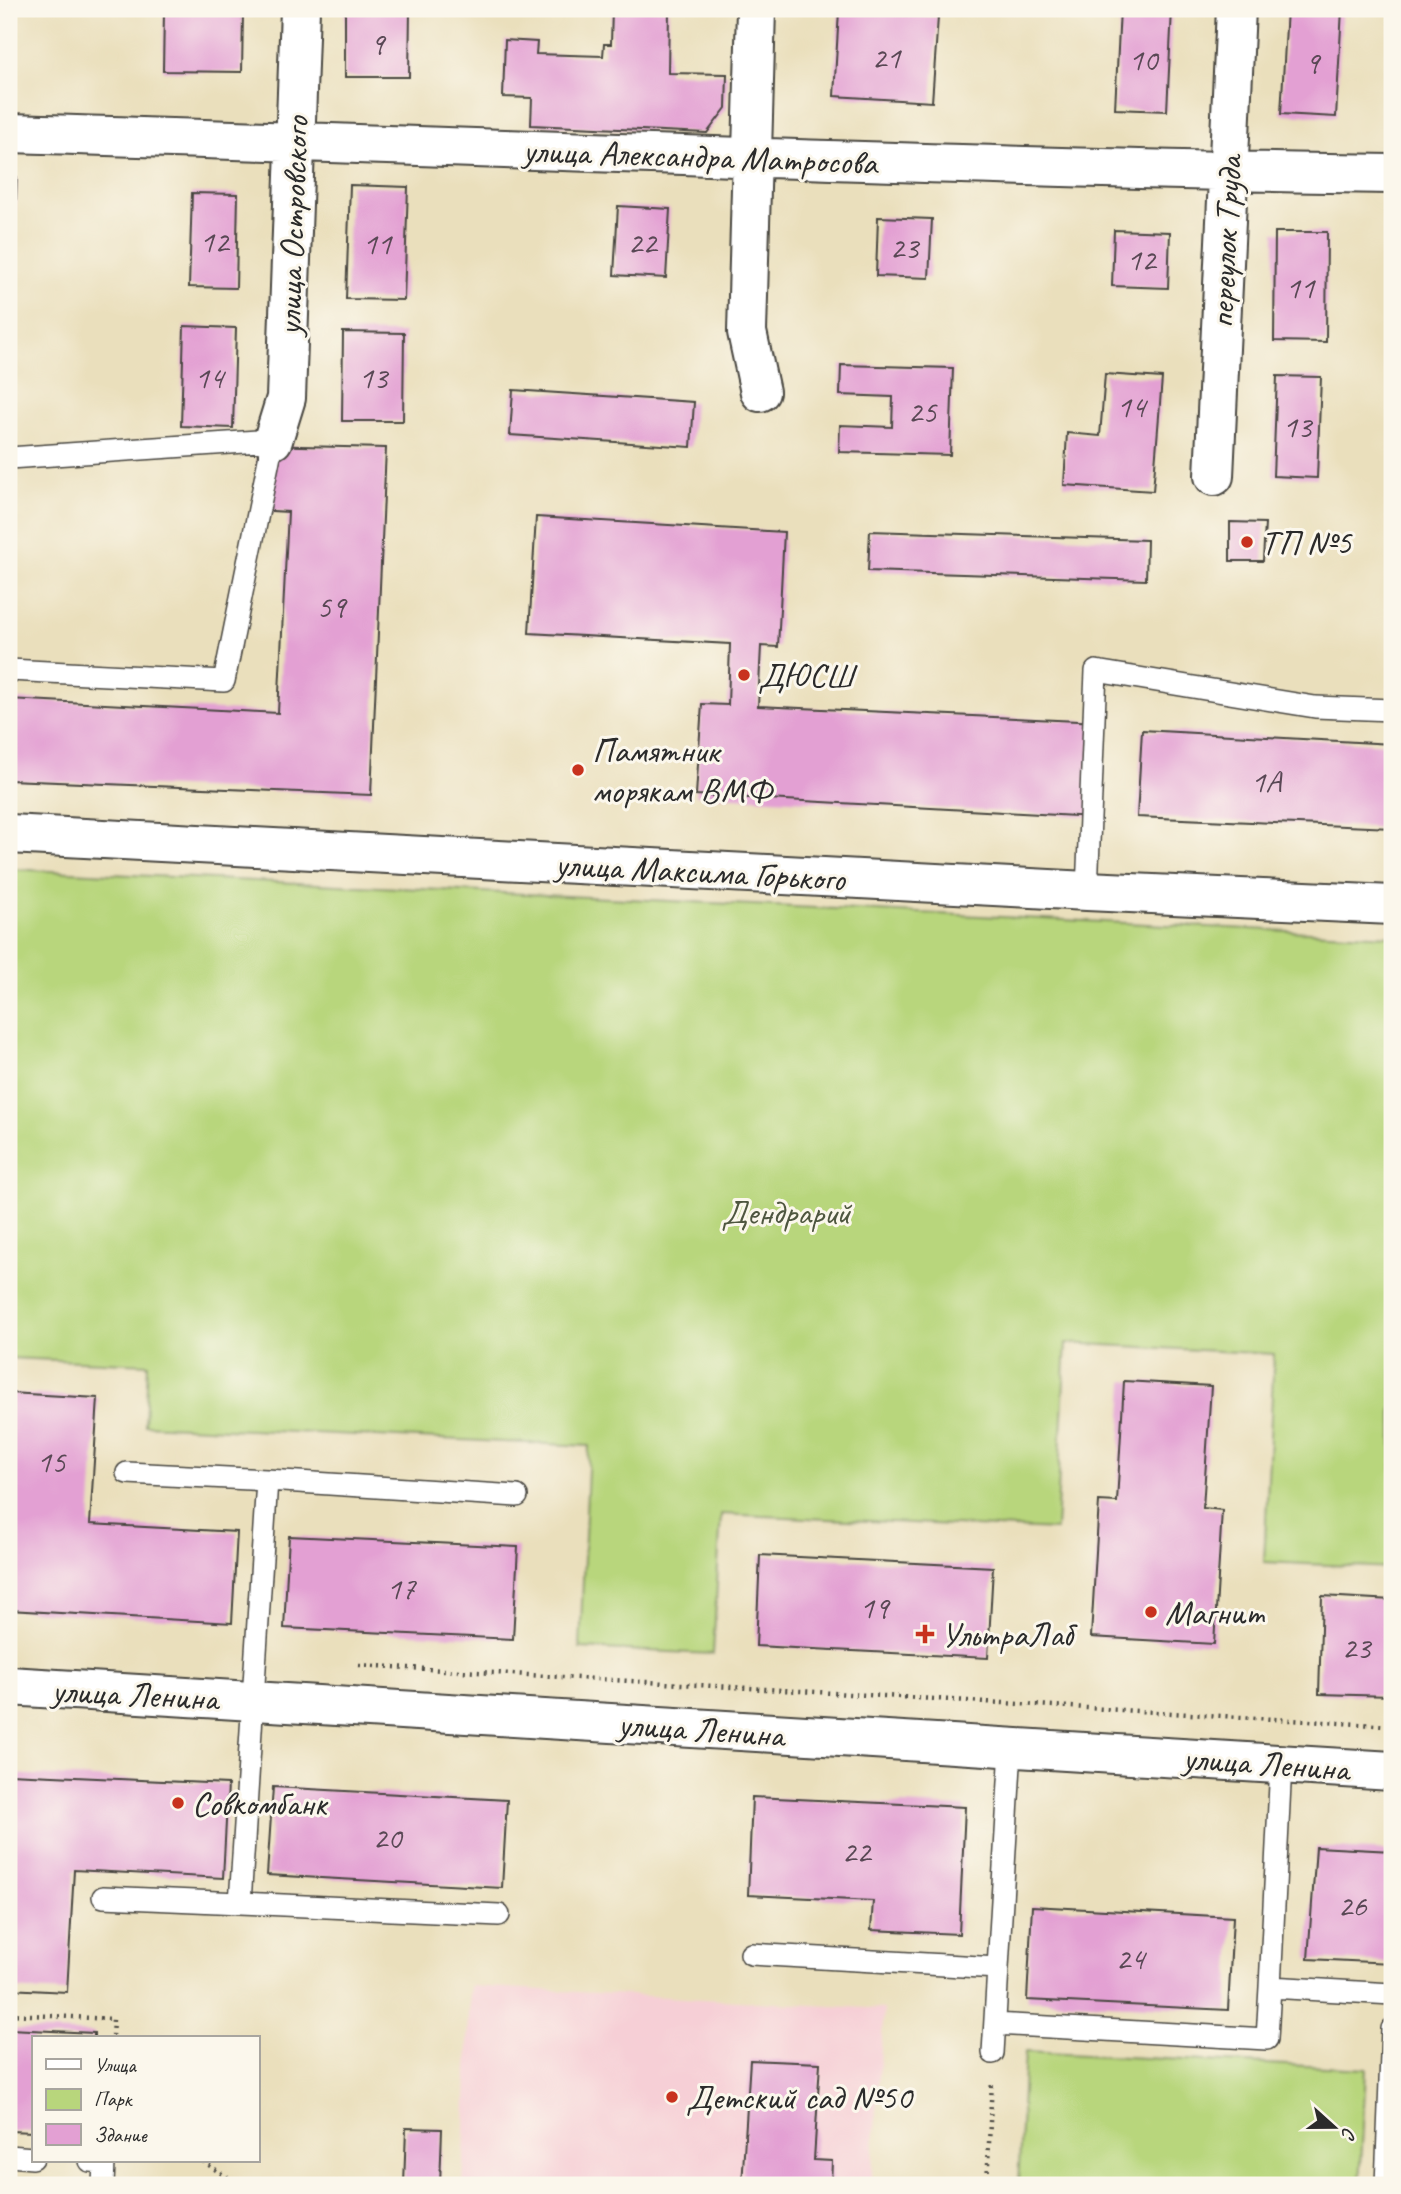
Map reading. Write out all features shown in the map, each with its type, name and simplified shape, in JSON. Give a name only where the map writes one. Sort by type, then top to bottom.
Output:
[{"type":"street","name":"улица Островского","points":[[274,440],[286,398],[300,9]]},
{"type":"street","points":[[756,9],[747,332],[760,392]]},
{"type":"street","name":"переулок Труда","points":[[1214,476],[1236,9]]},
{"type":"street","name":"улица Александра Матросова","points":[[9,133],[752,159],[1392,174]]},
{"type":"street","name":"улица Максима Горького","points":[[9,834],[1392,905]]},
{"type":"street","name":"улица Ленина","points":[[9,1686],[1392,1771]]},
{"type":"lane","points":[[9,458],[274,440],[224,681],[9,670]]},
{"type":"lane","points":[[1087,891],[1096,671],[1315,707],[1392,710]]},
{"type":"lane","points":[[127,1473],[517,1496]]},
{"type":"lane","points":[[240,1903],[267,1480]]},
{"type":"lane","points":[[993,2053],[1011,1748]]},
{"type":"lane","points":[[995,2024],[1267,2039],[1281,1764]]},
{"type":"lane","points":[[103,1897],[499,1915]]},
{"type":"lane","points":[[751,1954],[998,1968]]},
{"type":"lane","points":[[1270,1987],[1392,1994]]},
{"type":"lane","points":[[1386,2185],[1392,2029]]},
{"type":"lane","points":[[9,2156],[32,2158]]},
{"type":"lane","points":[[103,2185],[104,2162]]},
{"type":"path","points":[[354,1665],[1392,1726]]},
{"type":"path","points":[[9,2014],[113,2019],[112,2036]]},
{"type":"path","points":[[987,2185],[993,2053]]},
{"type":"path","points":[[204,2162],[238,2185]]},
{"type":"shaded area","name":"Детский сад №50","points":[[470,1986],[884,2009],[871,2185],[463,2185]]},
{"type":"green space","name":"Дендрарий","points":[[9,869],[1392,936],[1392,1568],[1264,1562],[1274,1354],[1066,1343],[1056,1530],[721,1514],[713,1654],[580,1648],[589,1446],[145,1425],[148,1364],[9,1358]]},
{"type":"green space","points":[[1025,2052],[1366,2069],[1360,2185],[1018,2185]]},
{"type":"building","points":[[345,9],[410,9],[409,77],[345,77]]},
{"type":"building","points":[[612,9],[669,9],[668,73],[727,74],[726,108],[707,133],[531,125],[532,98],[503,97],[505,40],[537,42],[536,54],[603,56],[604,44],[611,44]]},
{"type":"building","points":[[1120,9],[1172,9],[1167,111],[1115,109]]},
{"type":"building","points":[[1287,9],[1342,9],[1336,117],[1281,114]]},
{"type":"building","points":[[839,11],[938,17],[932,102],[834,96]]},
{"type":"building","points":[[164,12],[243,13],[242,72],[163,71]]},
{"type":"building","points":[[9,177],[17,177],[11,320],[9,320]]},
{"type":"building","points":[[350,185],[408,187],[404,300],[346,299]]},
{"type":"building","points":[[192,193],[238,194],[236,288],[189,287]]},
{"type":"building","points":[[618,206],[670,209],[666,278],[614,275]]},
{"type":"building","points":[[878,217],[932,219],[929,278],[876,276]]},
{"type":"building","points":[[1114,230],[1170,232],[1168,288],[1112,286]]},
{"type":"building","points":[[1275,232],[1327,232],[1326,342],[1274,341]]},
{"type":"building","points":[[184,326],[236,328],[233,428],[181,426]]},
{"type":"building","points":[[343,332],[404,333],[403,421],[342,421]]},
{"type":"building","points":[[841,365],[953,368],[950,455],[839,452],[840,425],[892,427],[893,397],[840,395]]},
{"type":"building","points":[[1105,374],[1162,378],[1153,491],[1064,485],[1067,433],[1100,436]]},
{"type":"building","points":[[1277,376],[1321,377],[1317,478],[1273,476]]},
{"type":"building","points":[[513,390],[694,402],[691,447],[510,435]]},
{"type":"building","points":[[258,445],[386,448],[371,795],[9,780],[9,699],[278,713],[288,512],[256,510]]},
{"type":"building","name":"ДЮСШ","points":[[536,517],[784,532],[778,647],[761,646],[758,706],[1099,722],[1094,817],[696,795],[702,704],[728,705],[730,644],[529,633]]},
{"type":"building","name":"ТП №5","points":[[1230,522],[1265,523],[1263,561],[1230,561]]},
{"type":"building","points":[[870,531],[1147,540],[1146,580],[868,571]]},
{"type":"building","points":[[1142,730],[1392,744],[1392,828],[1137,817]]},
{"type":"building","points":[[1124,1381],[1211,1386],[1203,1508],[1222,1510],[1214,1644],[1091,1637],[1099,1501],[1117,1502]]},
{"type":"building","points":[[9,1393],[98,1398],[90,1524],[237,1532],[232,1623],[9,1610]]},
{"type":"building","points":[[289,1536],[518,1547],[513,1639],[284,1628]]},
{"type":"building","points":[[760,1555],[993,1567],[988,1658],[756,1646]]},
{"type":"building","points":[[1322,1596],[1392,1600],[1392,1696],[1319,1694]]},
{"type":"building","points":[[9,1774],[228,1784],[223,1878],[74,1870],[67,1992],[9,1989]]},
{"type":"building","points":[[273,1787],[507,1800],[502,1888],[267,1875]]},
{"type":"building","points":[[752,1797],[965,1807],[959,1934],[871,1930],[873,1901],[748,1895]]},
{"type":"building","points":[[1316,1847],[1392,1851],[1392,1963],[1308,1959]]},
{"type":"building","points":[[1032,1906],[1233,1917],[1228,2010],[1027,2000]]},
{"type":"building","points":[[9,2029],[94,2033],[94,2036],[32,2036],[32,2132],[9,2131]]},
{"type":"building","points":[[750,2060],[820,2063],[814,2160],[832,2161],[831,2185],[742,2185]]},
{"type":"building","points":[[406,2128],[442,2129],[440,2185],[404,2185]]},
{"type":"place","name":"ТП №5","points":[[1247,542]]},
{"type":"place","name":"ДЮСШ","points":[[744,675]]},
{"type":"place","name":"Памятник морякам ВМФ","points":[[578,770]]},
{"type":"place","name":"Магнит","points":[[1151,1612]]},
{"type":"place","name":"УльтраЛаб","points":[[925,1634]]},
{"type":"place","name":"Совкомбанк","points":[[178,1803]]},
{"type":"place","name":"Детский сад №50","points":[[672,2097]]}]
